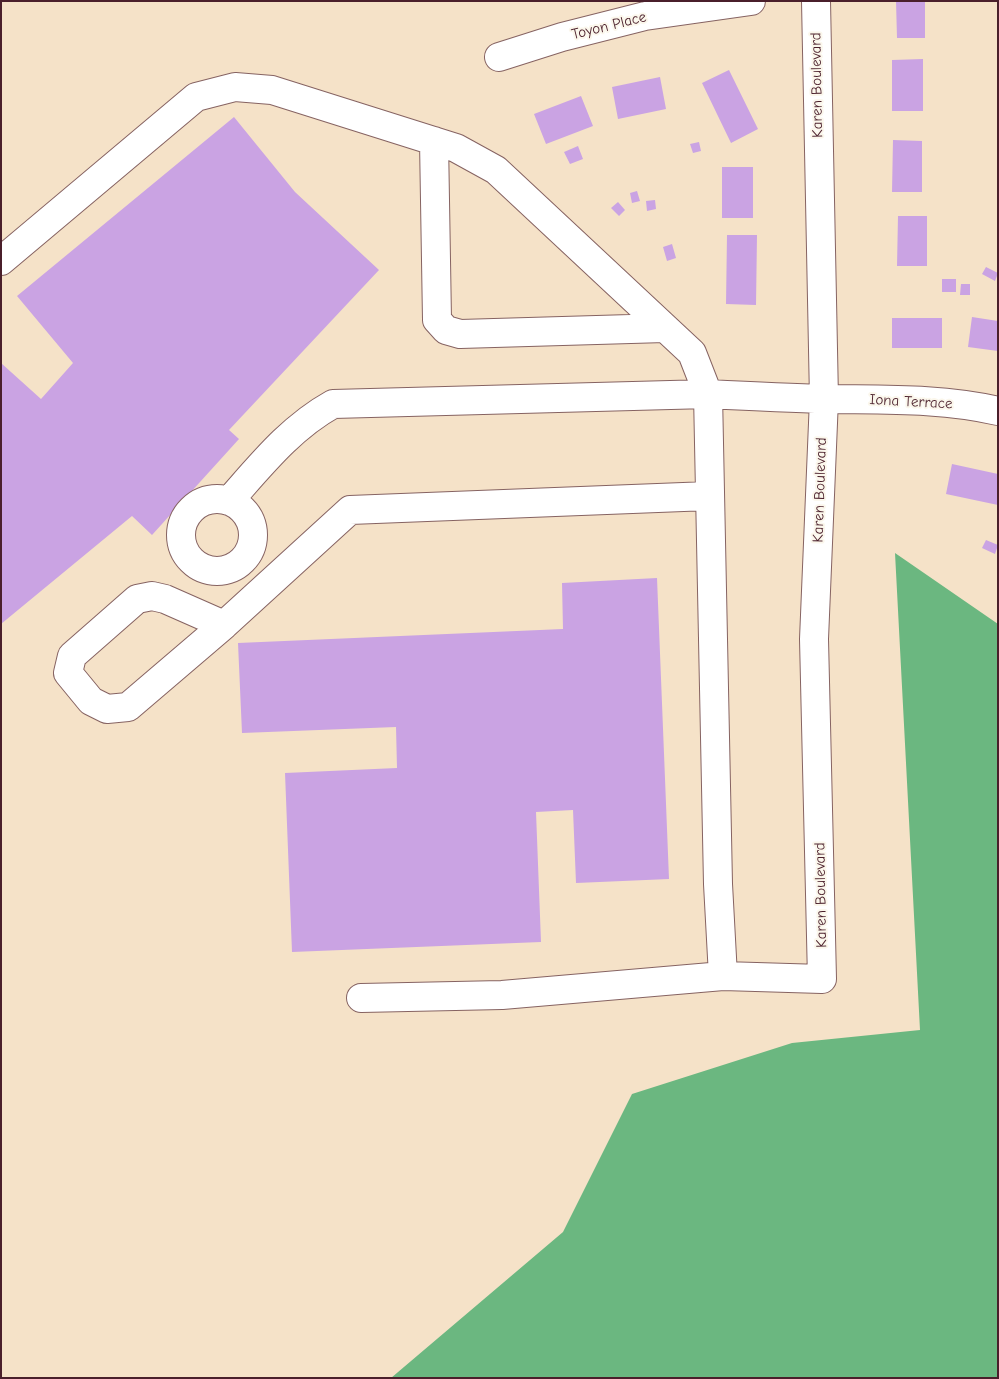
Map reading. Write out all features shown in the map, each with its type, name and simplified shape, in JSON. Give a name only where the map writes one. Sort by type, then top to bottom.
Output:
[{"type":"street","name":"Toyon Place","points":[[499,57],[562,37],[645,16],[750,1]]},
{"type":"street","name":"Karen Boulevard","points":[[723,976],[822,979],[814,639],[824,399],[816,1]]},
{"type":"street","points":[[1,261],[196,97],[235,87],[272,90],[456,148],[496,170],[692,353],[708,394],[718,884],[723,976],[502,995],[361,998]]},
{"type":"street","points":[[434,141],[437,320],[446,330],[460,334],[666,328]]},
{"type":"street","name":"Iona Terrace","points":[[229,501],[288,435],[310,417],[333,404],[708,394],[824,399],[911,400],[972,405],[998,411]]},
{"type":"street","points":[[224,625],[165,599],[152,596],[137,600],[72,656],[68,673],[91,701],[107,710],[128,707],[224,625],[350,510],[710,496]]},
{"type":"green space","points":[[895,553],[998,624],[998,1378],[391,1378],[563,1232],[632,1094],[792,1043],[920,1030]]},
{"type":"building","points":[[896,1],[925,1],[925,38],[897,38]]},
{"type":"building","points":[[923,59],[923,111],[892,111],[892,60]]},
{"type":"building","points":[[729,70],[758,129],[731,143],[702,83]]},
{"type":"building","points":[[660,77],[666,109],[618,119],[612,87]]},
{"type":"building","points":[[581,96],[593,126],[546,144],[534,114]]},
{"type":"building","points":[[234,117],[295,192],[379,270],[229,430],[239,439],[152,535],[132,516],[1,624],[1,363],[41,399],[73,363],[17,296]]},
{"type":"building","points":[[893,140],[922,141],[922,192],[892,192]]},
{"type":"building","points":[[699,142],[701,151],[693,153],[690,144]]},
{"type":"building","points":[[578,146],[583,159],[570,164],[564,152]]},
{"type":"building","points":[[722,167],[753,167],[753,218],[722,218]]},
{"type":"building","points":[[637,191],[640,201],[632,203],[630,193]]},
{"type":"building","points":[[655,200],[656,209],[647,211],[646,201]]},
{"type":"building","points":[[618,202],[625,210],[619,216],[611,208]]},
{"type":"building","points":[[898,216],[927,216],[927,266],[897,266]]},
{"type":"building","points":[[727,235],[757,235],[756,305],[726,304]]},
{"type":"building","points":[[672,244],[676,258],[667,261],[663,247]]},
{"type":"building","points":[[986,267],[998,273],[995,281],[982,274]]},
{"type":"building","points":[[942,279],[956,279],[956,292],[942,292]]},
{"type":"building","points":[[961,284],[970,284],[970,295],[960,295]]},
{"type":"building","points":[[972,317],[998,321],[998,351],[968,347]]},
{"type":"building","points":[[892,318],[942,318],[942,348],[892,348]]},
{"type":"building","points":[[952,464],[998,474],[998,505],[946,494]]},
{"type":"building","points":[[986,540],[998,545],[995,554],[982,548]]},
{"type":"building","points":[[657,578],[669,879],[576,883],[573,810],[536,812],[541,942],[292,952],[285,773],[397,768],[396,727],[242,733],[238,643],[563,629],[562,583]]}]
